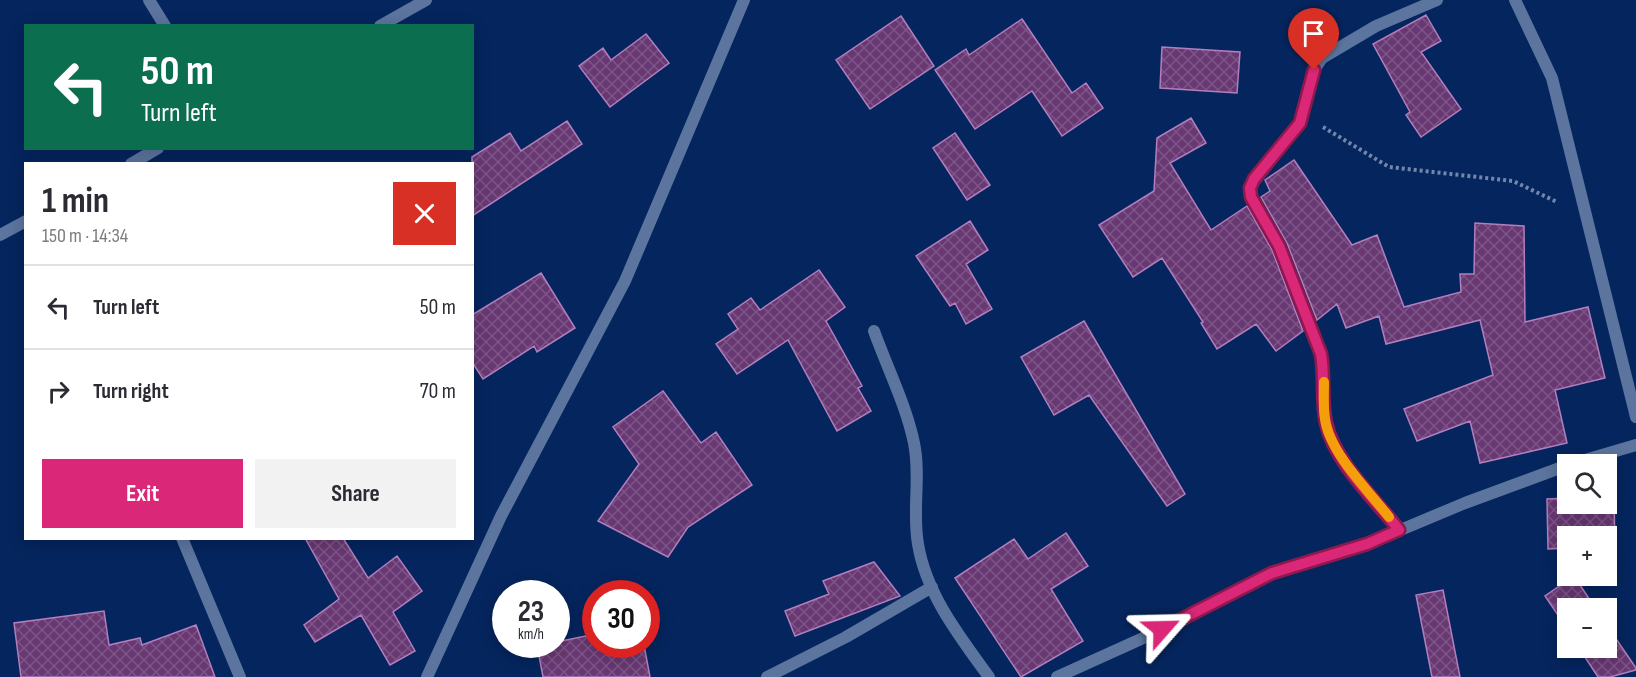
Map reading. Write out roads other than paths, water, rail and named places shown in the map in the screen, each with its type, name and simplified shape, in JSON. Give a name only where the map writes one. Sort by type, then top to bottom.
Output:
[{"type":"street","points":[[149,0],[164,24]]},
{"type":"street","points":[[384,24],[426,0]]},
{"type":"street","points":[[427,677],[501,516],[625,281],[744,0]]},
{"type":"street","points":[[1399,530],[1347,464],[1332,440],[1325,420],[1324,372],[1321,354],[1279,246],[1251,197],[1252,183],[1292,135],[1303,113],[1314,70],[1322,58],[1376,26],[1437,0]]},
{"type":"street","points":[[1515,0],[1552,78],[1636,417]]},
{"type":"street","points":[[134,162],[155,150]]},
{"type":"street","points":[[0,235],[24,222]]},
{"type":"street","points":[[874,331],[914,442],[917,466],[918,543],[932,587],[969,651],[989,677]]},
{"type":"street","points":[[1605,454],[1636,445]]},
{"type":"street","points":[[1057,677],[1183,620],[1272,573],[1367,544],[1557,469]]},
{"type":"street","points":[[183,540],[240,677]]},
{"type":"street","points":[[767,677],[846,637],[932,587]]}]
